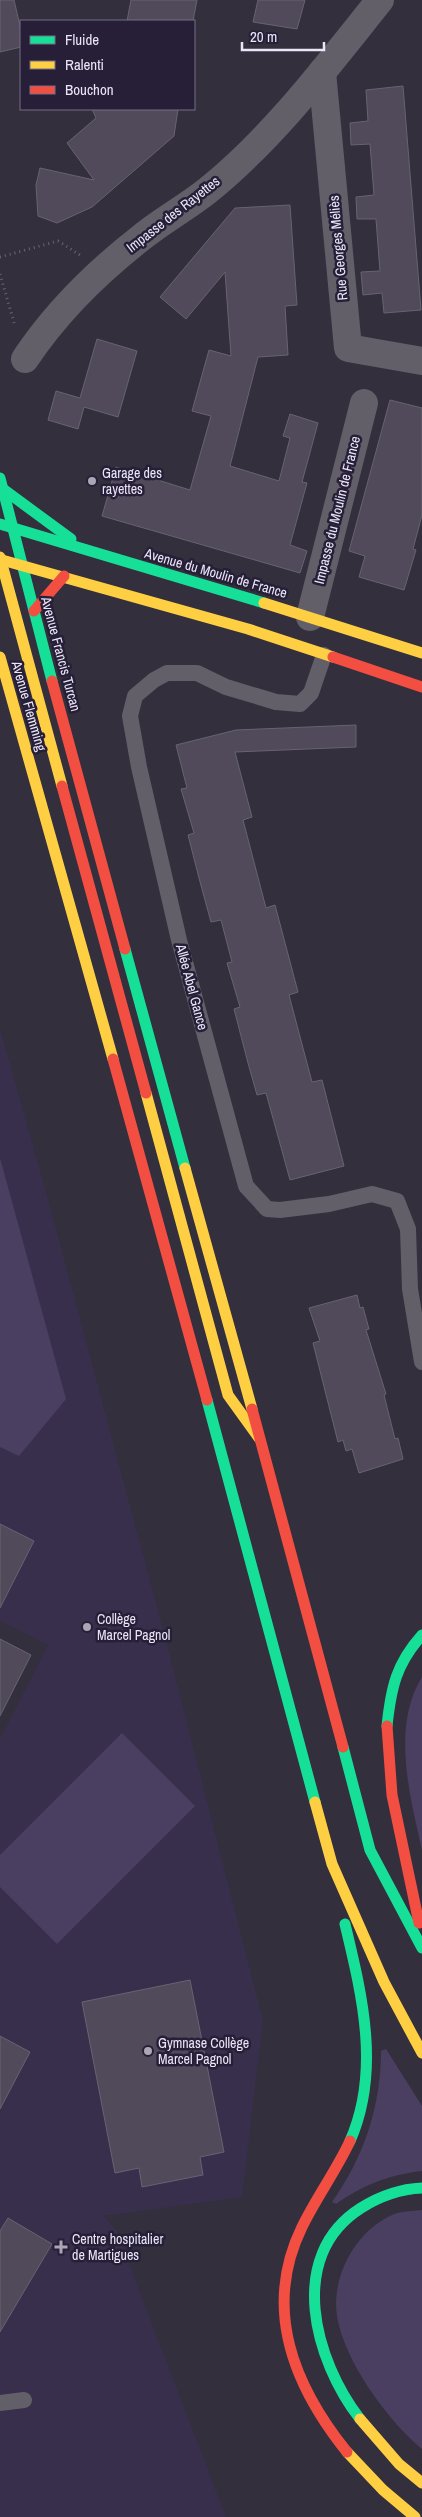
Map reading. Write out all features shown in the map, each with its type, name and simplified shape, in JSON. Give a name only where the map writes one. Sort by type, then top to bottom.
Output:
[{"type":"main road","name":"Avenue Francis Turcan","points":[[1,483],[70,750],[262,1442],[370,1850],[422,1948]]},
{"type":"main road","points":[[1,483],[86,551]]},
{"type":"main road","name":"Avenue du Moulin de France","points":[[0,524],[310,617],[422,654]]},
{"type":"main road","points":[[0,558],[248,629],[422,687]]},
{"type":"main road","points":[[0,558],[228,1395],[262,1442]]},
{"type":"main road","points":[[34,611],[64,576]]},
{"type":"main road","name":"Avenue Flemming","points":[[0,657],[179,1296],[332,1864]]},
{"type":"main road","points":[[0,696],[22,735]]},
{"type":"main road","points":[[422,1635],[411,1646],[398,1669],[391,1691],[388,1723],[393,1799],[422,1936]]},
{"type":"main road","points":[[332,1864],[384,1982],[422,2053]]},
{"type":"main road","points":[[332,1864],[366,2024],[367,2076],[364,2098],[352,2139],[292,2249],[285,2276],[285,2325],[299,2381],[316,2412],[355,2463],[416,2517]]},
{"type":"main road","points":[[422,2188],[391,2192],[369,2203],[348,2217],[335,2230],[324,2248],[317,2268],[313,2294],[316,2330],[325,2361],[341,2392],[367,2427],[422,2483]]},
{"type":"street","name":"Impasse des Rayettes","points":[[21,346],[44,330],[98,274],[143,236],[207,191],[254,147],[322,72],[380,0]]},
{"type":"street","name":"Rue Georges Méliès","points":[[322,72],[348,348],[422,361]]},
{"type":"street","name":"Impasse du Moulin de France","points":[[310,617],[307,585],[364,403]]},
{"type":"lane","name":"Allée Abel Gance","points":[[324,654],[311,692],[300,704],[276,702],[226,686],[197,673],[167,673],[154,680],[135,696],[130,716],[138,767],[179,940],[246,1186],[267,1209],[280,1210],[329,1204],[372,1194],[397,1201],[408,1229],[410,1289],[422,1362]]},
{"type":"lane","points":[[0,2402],[24,2400]]},
{"type":"path","points":[[0,257],[58,241],[77,251],[98,274]]},
{"type":"path","points":[[0,274],[21,346]]},
{"type":"shaded area","name":"Collège Marcel Pagnol","points":[[0,1029],[48,1199],[164,1633],[263,2021],[242,2197],[104,2216],[116,2230],[226,2517],[0,2517],[0,1739],[48,1645],[0,1621]]},
{"type":"shaded area","points":[[0,1158],[66,1399],[19,1456],[0,1447]]},
{"type":"shaded area","points":[[422,1677],[422,1850],[409,1785],[405,1739],[407,1718],[413,1697]]},
{"type":"shaded area","points":[[122,1733],[195,1806],[57,1944],[0,1887],[0,1855]]},
{"type":"shaded area","points":[[386,2049],[422,2106],[422,2171],[398,2175],[376,2182],[356,2191],[336,2204],[332,2202],[362,2149],[378,2091],[381,2051]]},
{"type":"shaded area","points":[[422,2210],[422,2449],[395,2423],[369,2389],[348,2352],[337,2316],[336,2301],[342,2271],[357,2243],[367,2232],[379,2222],[395,2214]]},
{"type":"building","points":[[0,0],[14,0],[20,26],[20,47],[0,52]]},
{"type":"building","points":[[131,0],[197,0],[193,20],[127,20]]},
{"type":"building","points":[[258,0],[305,0],[297,29],[253,22]]},
{"type":"building","points":[[403,86],[421,310],[384,313],[382,293],[363,295],[361,272],[380,271],[376,219],[357,219],[356,197],[374,195],[370,144],[351,145],[350,123],[368,121],[366,90]]},
{"type":"building","points":[[92,110],[178,110],[174,136],[92,207],[57,223],[38,216],[36,185],[40,168],[94,180],[67,143],[96,118]]},
{"type":"building","points":[[290,205],[297,305],[285,306],[288,355],[258,357],[230,466],[279,481],[290,438],[283,436],[290,414],[318,423],[302,482],[307,483],[290,545],[307,551],[300,573],[102,516],[116,467],[190,490],[211,416],[192,411],[209,350],[231,356],[225,272],[186,319],[160,297],[235,208]]},
{"type":"building","points":[[97,339],[137,351],[118,417],[84,407],[78,429],[48,420],[56,391],[80,398]]},
{"type":"building","points":[[390,400],[422,408],[422,515],[413,549],[416,550],[404,590],[359,577],[365,556],[349,551]]},
{"type":"building","points":[[356,725],[356,747],[235,752],[252,817],[243,820],[266,908],[275,905],[298,992],[289,995],[299,1033],[312,1082],[322,1080],[344,1166],[290,1180],[266,1093],[257,1095],[248,1063],[234,1009],[240,1007],[227,963],[232,962],[221,920],[211,922],[199,878],[188,835],[194,833],[181,789],[187,788],[176,745],[236,730]]},
{"type":"building","points":[[357,1295],[360,1308],[363,1307],[369,1329],[366,1330],[386,1394],[384,1395],[395,1439],[398,1438],[403,1459],[359,1473],[352,1449],[346,1451],[343,1440],[338,1442],[313,1343],[320,1341],[309,1308]]},
{"type":"building","points":[[0,1524],[34,1541],[0,1608]]},
{"type":"building","points":[[0,1639],[31,1655],[0,1716]]},
{"type":"building","name":"Gymnase Collège Marcel Pagnol","points":[[190,1980],[224,2152],[200,2157],[203,2175],[142,2187],[139,2168],[115,2173],[82,2002]]},
{"type":"building","points":[[0,2036],[30,2052],[0,2109]]},
{"type":"building","points":[[8,2218],[52,2244],[0,2332],[0,2231]]},
{"type":"traffic: fast","points":[[0,478],[52,681]]},
{"type":"traffic: fast","points":[[3,489],[71,539]]},
{"type":"traffic: fast","points":[[0,524],[264,603]]},
{"type":"traffic: fast","points":[[125,949],[185,1168]]},
{"type":"traffic: fast","points":[[207,1400],[315,1802]]},
{"type":"traffic: fast","points":[[387,1726],[396,1677],[406,1656],[422,1635]]},
{"type":"traffic: fast","points":[[343,1747],[370,1850],[422,1948]]},
{"type":"traffic: fast","points":[[345,1924],[362,2005],[367,2060],[365,2088],[350,2141]]},
{"type":"traffic: fast","points":[[360,2419],[344,2395],[330,2368],[321,2339],[315,2310],[315,2281],[322,2253],[337,2228],[361,2208],[390,2194],[422,2188]]},
{"type":"traffic: slow","points":[[0,557],[62,786]]},
{"type":"traffic: slow","points":[[2,560],[248,629],[333,657]]},
{"type":"traffic: slow","points":[[264,603],[422,653]]},
{"type":"traffic: slow","points":[[0,657],[113,1059]]},
{"type":"traffic: slow","points":[[146,1093],[228,1395],[259,1438]]},
{"type":"traffic: slow","points":[[185,1168],[252,1409]]},
{"type":"traffic: slow","points":[[315,1802],[332,1864],[384,1982],[422,2053]]},
{"type":"traffic: slow","points":[[360,2419],[399,2464],[422,2483]]},
{"type":"traffic: slow","points":[[347,2452],[383,2490],[415,2517]]},
{"type":"traffic: jam","points":[[34,611],[64,576]]},
{"type":"traffic: jam","points":[[333,657],[422,687]]},
{"type":"traffic: jam","points":[[52,681],[125,949]]},
{"type":"traffic: jam","points":[[62,786],[146,1093]]},
{"type":"traffic: jam","points":[[113,1059],[207,1400]]},
{"type":"traffic: jam","points":[[252,1409],[343,1747]]},
{"type":"traffic: jam","points":[[387,1726],[392,1795],[419,1923]]},
{"type":"traffic: jam","points":[[347,2452],[328,2427],[312,2401],[299,2373],[290,2346],[285,2317],[285,2287],[290,2258],[302,2227],[350,2141]]},
{"type":"place","name":"Garage des rayettes","points":[[92,481]]},
{"type":"place","name":"Collège Marcel Pagnol","points":[[87,1627]]},
{"type":"place","name":"Gymnase Collège Marcel Pagnol","points":[[148,2051]]},
{"type":"place","name":"Centre hospitalier de Martigues","points":[[61,2247]]}]
